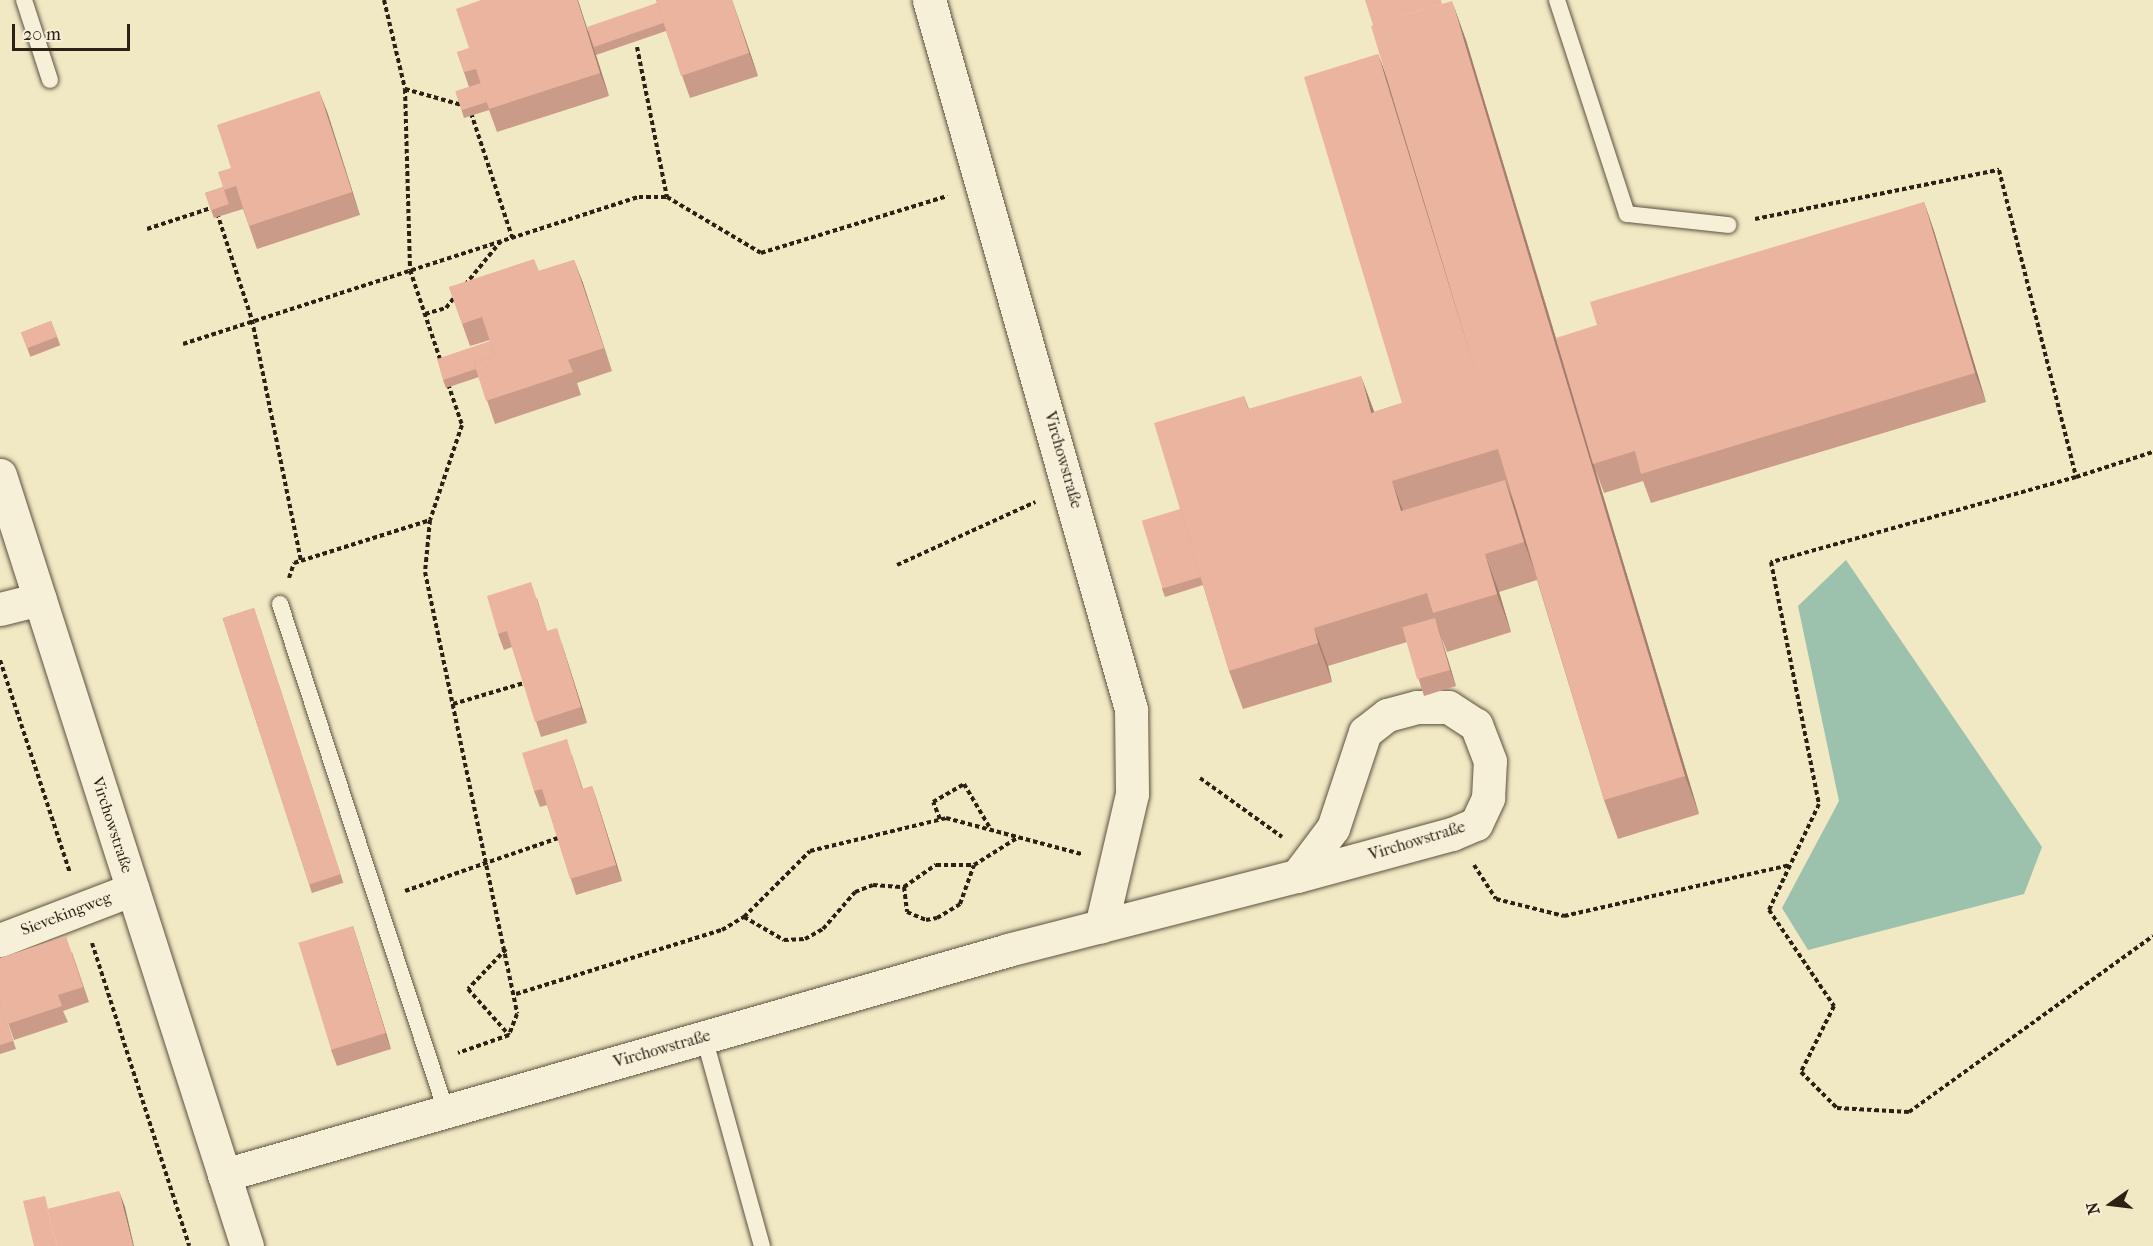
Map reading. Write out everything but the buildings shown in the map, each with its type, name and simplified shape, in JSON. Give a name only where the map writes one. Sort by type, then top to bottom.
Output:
[{"type":"street","name":"Virchowstraße","points":[[929,0],[1071,486],[1131,709],[1132,794],[1101,926]]},
{"type":"street","name":"Virchowstraße","points":[[0,475],[247,1246]]},
{"type":"street","points":[[0,609],[39,599]]},
{"type":"street","name":"Virchowstraße","points":[[224,1175],[1304,867],[1465,828],[1476,824],[1488,798],[1490,761],[1476,725],[1448,707],[1417,707],[1387,715],[1365,732],[1333,828],[1304,867]]},
{"type":"street","name":"Sievekingweg","points":[[0,940],[133,889]]},
{"type":"lane","points":[[24,0],[50,80]]},
{"type":"lane","points":[[1557,0],[1628,214],[1728,225]]},
{"type":"lane","points":[[280,604],[446,1111]]},
{"type":"lane","points":[[704,1037],[762,1246]]},
{"type":"path","points":[[384,0],[405,89],[410,270],[443,370]]},
{"type":"path","points":[[637,47],[667,197]]},
{"type":"path","points":[[405,89],[468,106],[512,237]]},
{"type":"path","points":[[1728,225],[1999,170],[2076,477]]},
{"type":"path","points":[[183,344],[639,196],[667,197],[761,253],[983,185]]},
{"type":"path","points":[[147,229],[222,204]]},
{"type":"path","points":[[215,206],[252,321],[301,561]]},
{"type":"path","points":[[425,314],[446,308],[501,241]]},
{"type":"path","points":[[432,1063],[509,1035],[518,1014],[507,949],[425,572],[430,520],[462,425],[447,381]]},
{"type":"path","points":[[2153,452],[2076,477],[1771,562],[1819,804],[1768,910],[1834,1006],[1801,1072],[1837,1108],[1909,1112],[2153,936]]},
{"type":"path","points":[[897,565],[1071,486]]},
{"type":"path","points":[[280,604],[294,563],[430,520]]},
{"type":"path","points":[[0,660],[189,1246]]},
{"type":"path","points":[[453,704],[524,683]]},
{"type":"path","points":[[1200,778],[1304,867]]},
{"type":"path","points":[[940,819],[933,802],[964,784],[990,829]]},
{"type":"path","points":[[516,994],[722,930],[744,917],[810,851],[940,819],[990,829],[1017,838],[1115,862]]},
{"type":"path","points":[[1465,828],[1478,877],[1496,899],[1553,914],[1601,911],[1790,865]]},
{"type":"path","points":[[378,900],[558,838]]},
{"type":"path","points":[[744,917],[784,940],[806,939],[823,929],[855,892],[873,885],[904,887],[936,865],[974,865],[1017,838]]},
{"type":"path","points":[[904,887],[907,912],[926,920],[937,918],[960,903],[974,865]]},
{"type":"path","points":[[507,949],[468,989],[509,1035]]},
{"type":"shaded area","points":[[1846,560],[2042,847],[2024,894],[1808,950],[1782,908],[1839,801],[1798,606]]}]
